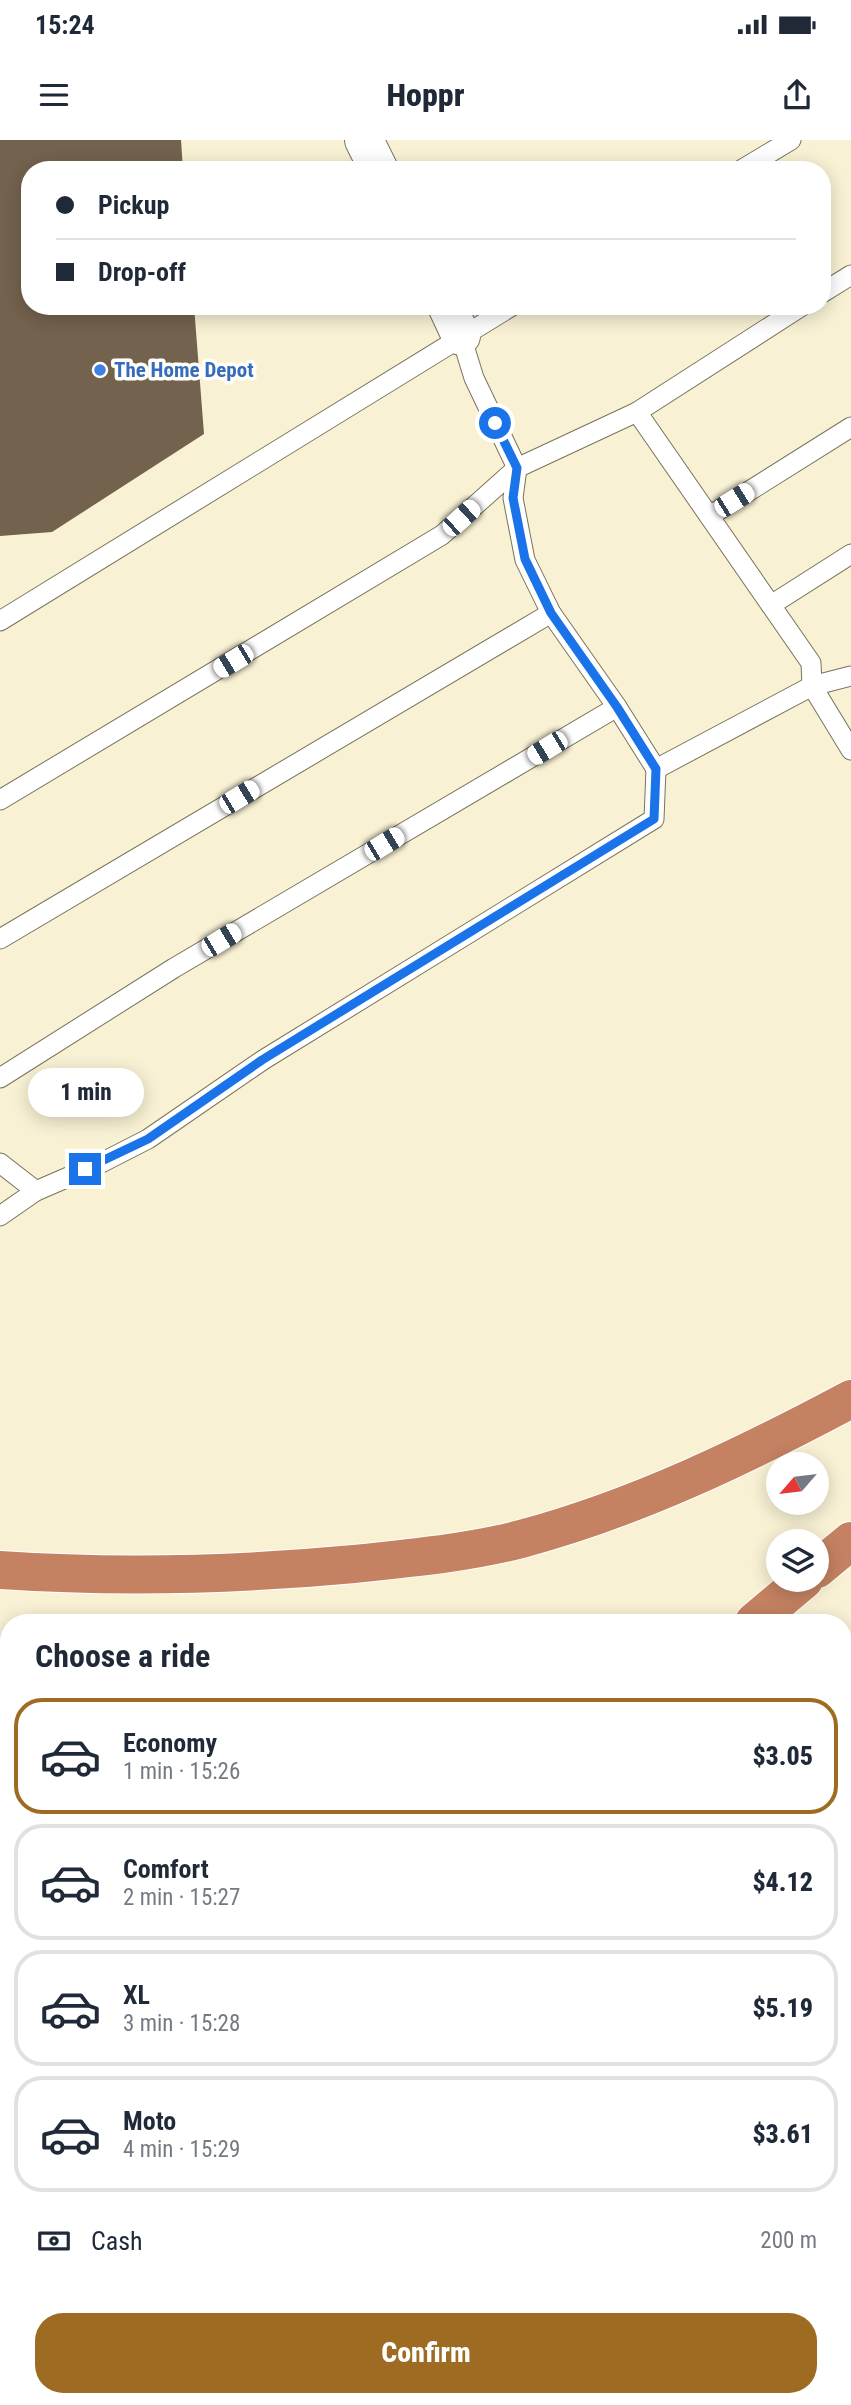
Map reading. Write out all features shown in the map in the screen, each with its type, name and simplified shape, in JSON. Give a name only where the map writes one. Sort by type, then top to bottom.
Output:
[{"type":"highway","points":[[0,1570],[145,1576],[280,1570],[421,1557],[520,1539],[634,1502],[765,1445],[851,1399]]},
{"type":"highway","points":[[829,1559],[851,1541]]},
{"type":"highway","points":[[764,1614],[790,1592]]},
{"type":"street","points":[[364,140],[374,161]]},
{"type":"lane","points":[[756,161],[791,140]]},
{"type":"lane","points":[[831,287],[851,275]]},
{"type":"lane","points":[[0,621],[454,321],[477,315]]},
{"type":"lane","points":[[0,800],[443,535],[517,468],[638,412],[788,315]]},
{"type":"lane","points":[[0,1216],[36,1191],[148,1139],[262,1060],[654,819],[656,769],[617,707],[551,613],[525,559],[513,498],[517,468],[474,378],[454,321]]},
{"type":"lane","points":[[638,412],[811,663],[812,686],[851,750]]},
{"type":"lane","points":[[711,515],[851,427]]},
{"type":"lane","points":[[771,605],[851,554]]},
{"type":"lane","points":[[0,939],[551,613]]},
{"type":"lane","points":[[656,769],[812,686],[851,676]]},
{"type":"lane","points":[[0,1078],[174,968],[617,707]]},
{"type":"lane","points":[[0,1163],[36,1191]]},
{"type":"building","name":"The Home Depot","points":[[0,140],[181,140],[182,161],[21,161],[21,315],[195,315],[204,434],[52,532],[0,536]]},
{"type":"place","name":"The Home Depot","points":[[100,370]]},
{"type":"route","points":[[85,1169],[148,1139],[262,1060],[654,819],[656,769],[617,707],[551,613],[525,559],[513,498],[517,468],[495,423]]}]
